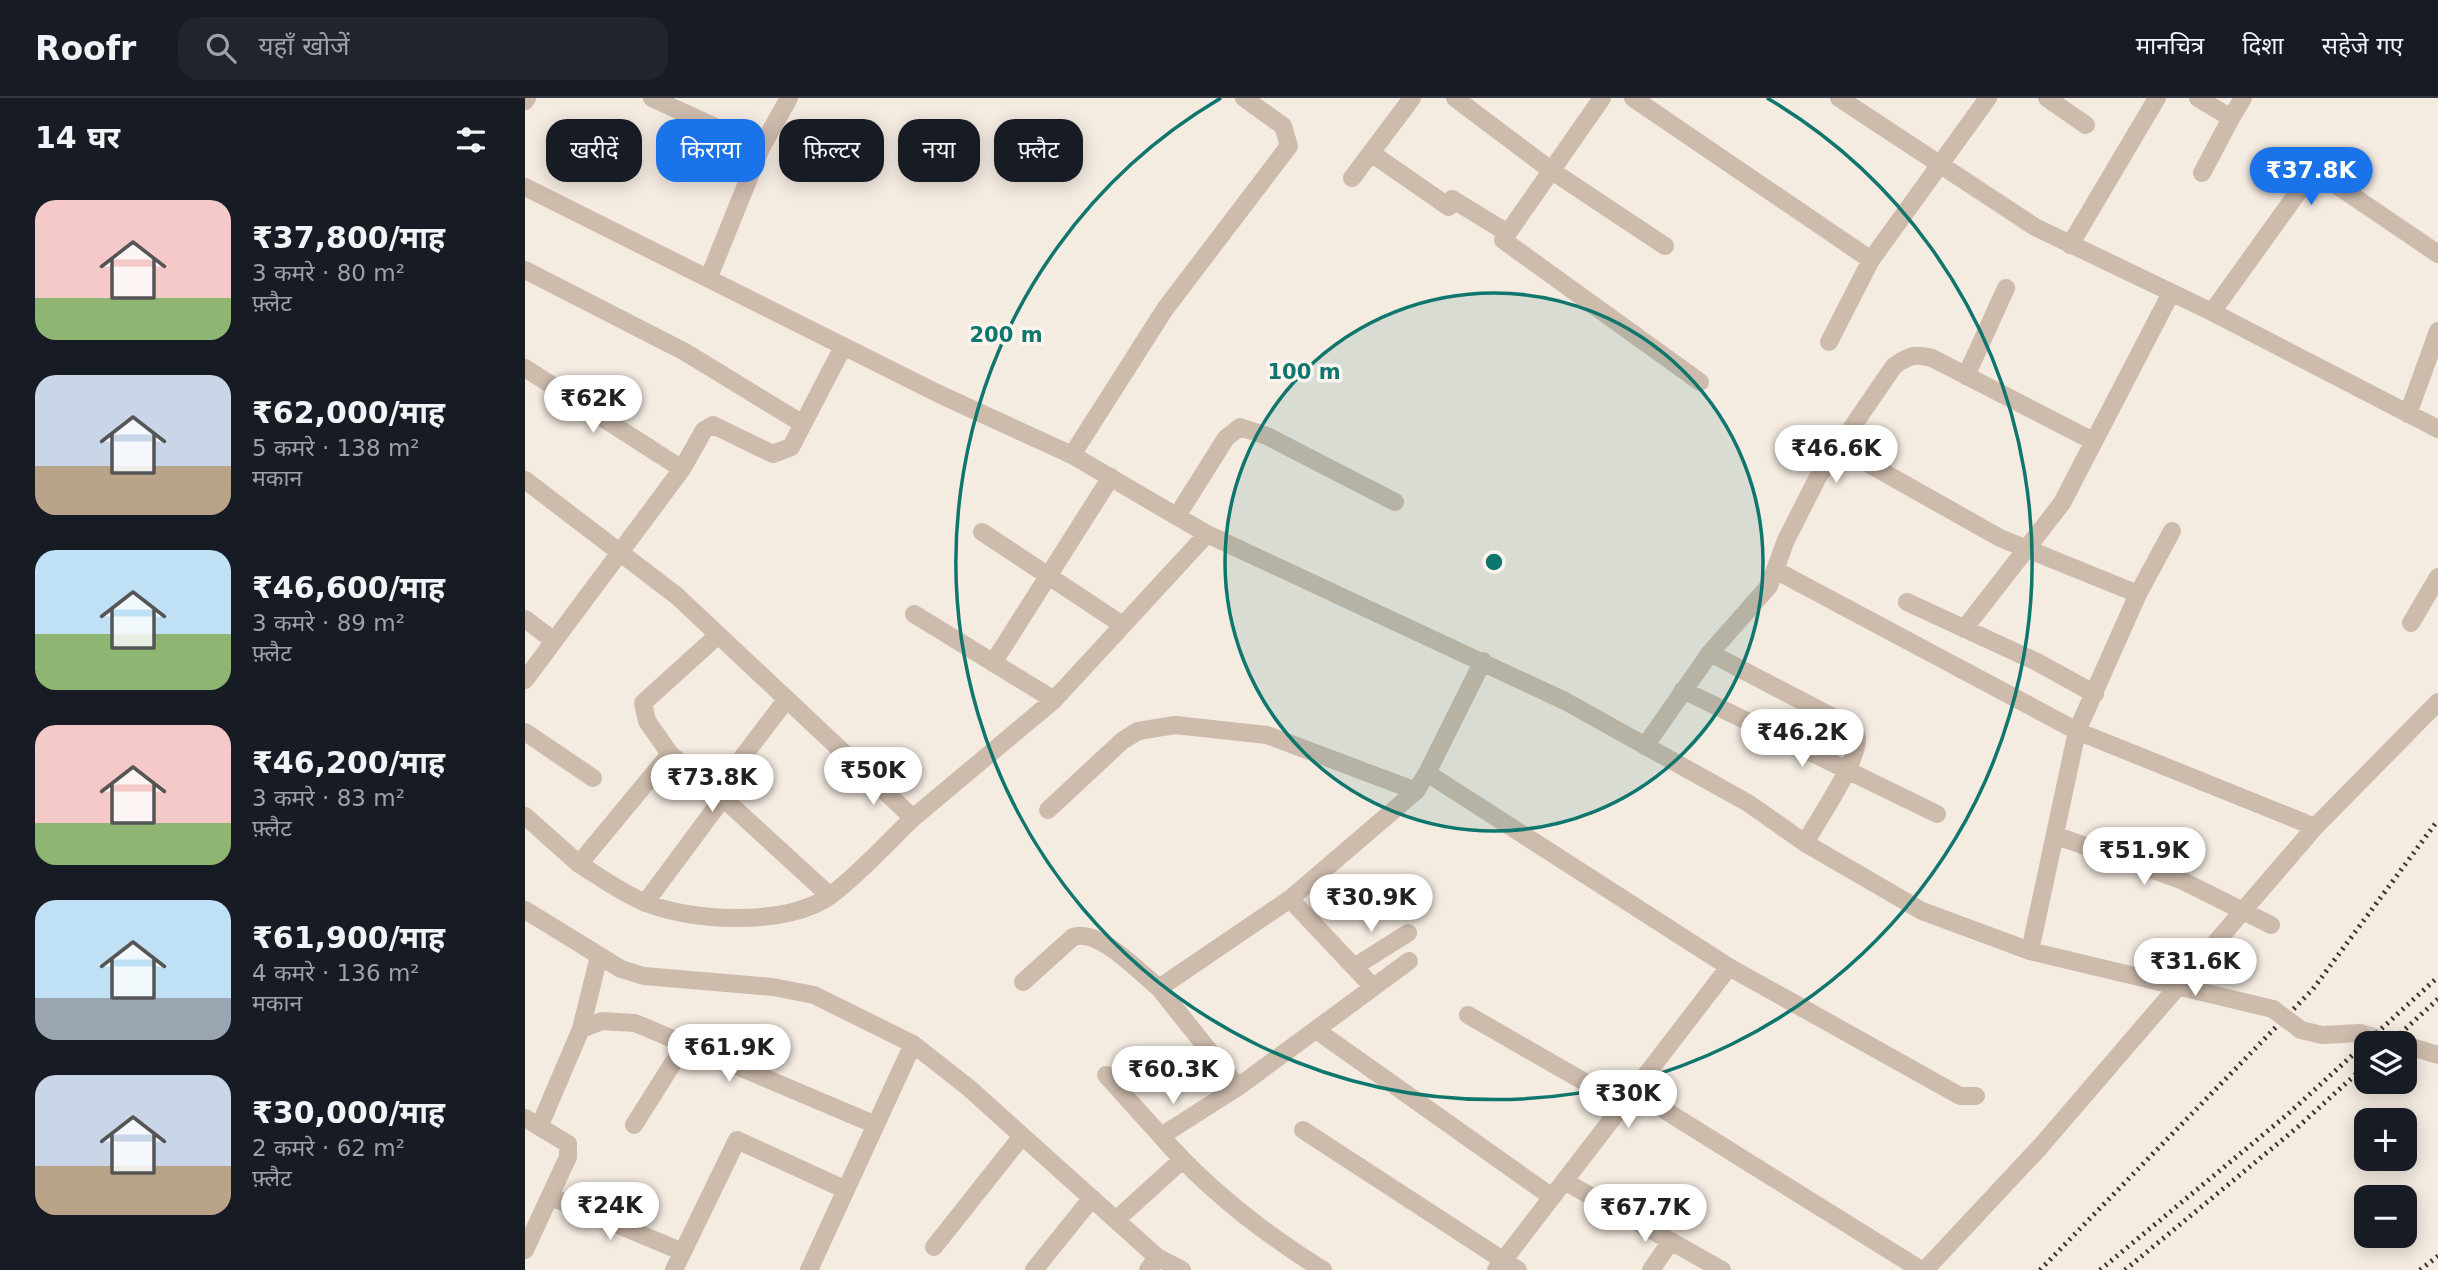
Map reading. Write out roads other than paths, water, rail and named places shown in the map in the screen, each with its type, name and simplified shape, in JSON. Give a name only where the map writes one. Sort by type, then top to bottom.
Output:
[{"type":"street","points":[[652,98],[698,119]]},
{"type":"street","points":[[765,141],[789,98]]},
{"type":"street","points":[[1073,455],[1165,309],[1289,146],[1283,126],[1244,98]]},
{"type":"street","points":[[1352,178],[1412,98]]},
{"type":"street","points":[[1455,98],[1552,172],[1665,246]]},
{"type":"street","points":[[1602,98],[1552,172],[1506,232],[1503,240],[1507,246],[1699,382]]},
{"type":"street","points":[[1829,342],[1871,260],[1988,98]]},
{"type":"street","points":[[2047,98],[2086,125]]},
{"type":"street","points":[[2070,245],[2157,98]]},
{"type":"street","points":[[2198,98],[2231,118]]},
{"type":"street","points":[[2202,173],[2243,98]]},
{"type":"street","points":[[1843,99],[2035,227],[2212,312],[2407,414],[2435,422]]},
{"type":"street","points":[[1645,101],[1871,260]]},
{"type":"street","points":[[1371,153],[1450,203],[1506,232]]},
{"type":"street","points":[[2212,312],[2304,184],[2315,177],[2332,182],[2438,254]]},
{"type":"street","points":[[709,277],[747,182]]},
{"type":"street","points":[[525,187],[709,277],[843,347],[1073,455],[1207,534],[1565,701],[1748,803],[1805,843],[1922,911],[2030,951],[2273,1009],[2301,1030],[2322,1035],[2354,1033]]},
{"type":"street","points":[[525,270],[685,352],[803,424]]},
{"type":"street","points":[[1966,376],[2006,288]]},
{"type":"street","points":[[1964,629],[2062,503],[2171,293]]},
{"type":"street","points":[[2407,414],[2438,331]]},
{"type":"street","points":[[525,680],[618,551],[682,469],[704,429],[713,425],[773,454],[791,447],[843,347]]},
{"type":"street","points":[[1645,746],[1710,653],[1769,586],[1801,506],[1837,446],[1894,366],[1907,356],[1918,354],[1932,358],[2092,442]]},
{"type":"street","points":[[525,368],[682,469]]},
{"type":"street","points":[[1177,516],[1227,438],[1240,427],[1267,436],[1395,502]]},
{"type":"street","points":[[1837,446],[2000,538],[2138,594]]},
{"type":"street","points":[[993,663],[1111,477]]},
{"type":"street","points":[[525,480],[677,596],[913,818]]},
{"type":"street","points":[[2030,951],[2057,836],[2077,731],[2138,594],[2172,531]]},
{"type":"street","points":[[982,532],[1121,624]]},
{"type":"street","points":[[525,816],[579,864],[645,903],[705,917],[745,917],[804,909],[830,896],[913,818],[1054,700],[1121,624],[1207,534]]},
{"type":"street","points":[[1776,571],[2077,731],[2315,827]]},
{"type":"street","points":[[2411,623],[2438,577]]},
{"type":"street","points":[[1907,602],[2037,662],[2095,694]]},
{"type":"street","points":[[914,614],[1054,700]]},
{"type":"street","points":[[525,619],[553,640]]},
{"type":"street","points":[[717,636],[643,702],[647,721],[670,754],[830,896]]},
{"type":"street","points":[[1710,653],[1846,724],[1855,732],[1857,740],[1847,769],[1805,843]]},
{"type":"street","points":[[1159,988],[1290,899],[1416,791],[1483,661]]},
{"type":"street","points":[[1683,690],[1937,814]]},
{"type":"street","points":[[645,903],[786,701]]},
{"type":"street","points":[[1468,1015],[1629,1097],[1923,1270],[2040,1147],[2315,827],[2438,702]]},
{"type":"street","points":[[1048,810],[1122,741],[1138,731],[1175,725],[1267,735],[1416,791]]},
{"type":"street","points":[[525,732],[593,778]]},
{"type":"street","points":[[579,864],[670,754]]},
{"type":"street","points":[[1427,774],[1729,967],[1960,1096],[1976,1096]]},
{"type":"street","points":[[2057,836],[2181,880],[2271,925]]},
{"type":"street","points":[[1290,899],[1373,987]]},
{"type":"street","points":[[525,910],[621,969],[644,975],[773,986],[814,995],[913,1044],[969,1088],[1116,1220],[1153,1264],[1182,1270]]},
{"type":"street","points":[[1355,967],[1408,933]]},
{"type":"street","points":[[1023,982],[1073,937],[1081,934],[1100,940],[1159,988],[1238,1087]]},
{"type":"street","points":[[525,1248],[568,1157],[568,1144],[533,1122],[581,1029],[599,956]]},
{"type":"street","points":[[1161,1136],[1238,1087],[1409,961]]},
{"type":"street","points":[[1304,1130],[1506,1267],[1552,1197],[1729,967]]},
{"type":"street","points":[[581,1029],[602,1021],[635,1023],[876,1125]]},
{"type":"street","points":[[1316,1030],[1552,1197]]},
{"type":"street","points":[[634,1125],[685,1044]]},
{"type":"street","points":[[809,1270],[913,1044]]},
{"type":"street","points":[[2417,1049],[2438,1055]]},
{"type":"street","points":[[1106,1075],[1182,1160],[1288,1248],[1323,1270]]},
{"type":"street","points":[[934,1247],[1022,1136]]},
{"type":"street","points":[[674,1270],[737,1140],[846,1189]]},
{"type":"street","points":[[1116,1220],[1182,1160]]},
{"type":"street","points":[[1564,1181],[1722,1270]]},
{"type":"street","points":[[551,1197],[683,1252]]},
{"type":"street","points":[[1034,1270],[1091,1198]]},
{"type":"street","points":[[1651,1270],[1671,1241]]},
{"type":"railway","points":[[2040,1270],[2313,989],[2438,820]]},
{"type":"railway","points":[[2100,1270],[2288,1114],[2438,977]]},
{"type":"railway","points":[[2403,1031],[2438,999]]},
{"type":"railway","points":[[2125,1270],[2299,1126],[2354,1076]]},
{"type":"railway","points":[[2420,1270],[2438,1256]]}]
